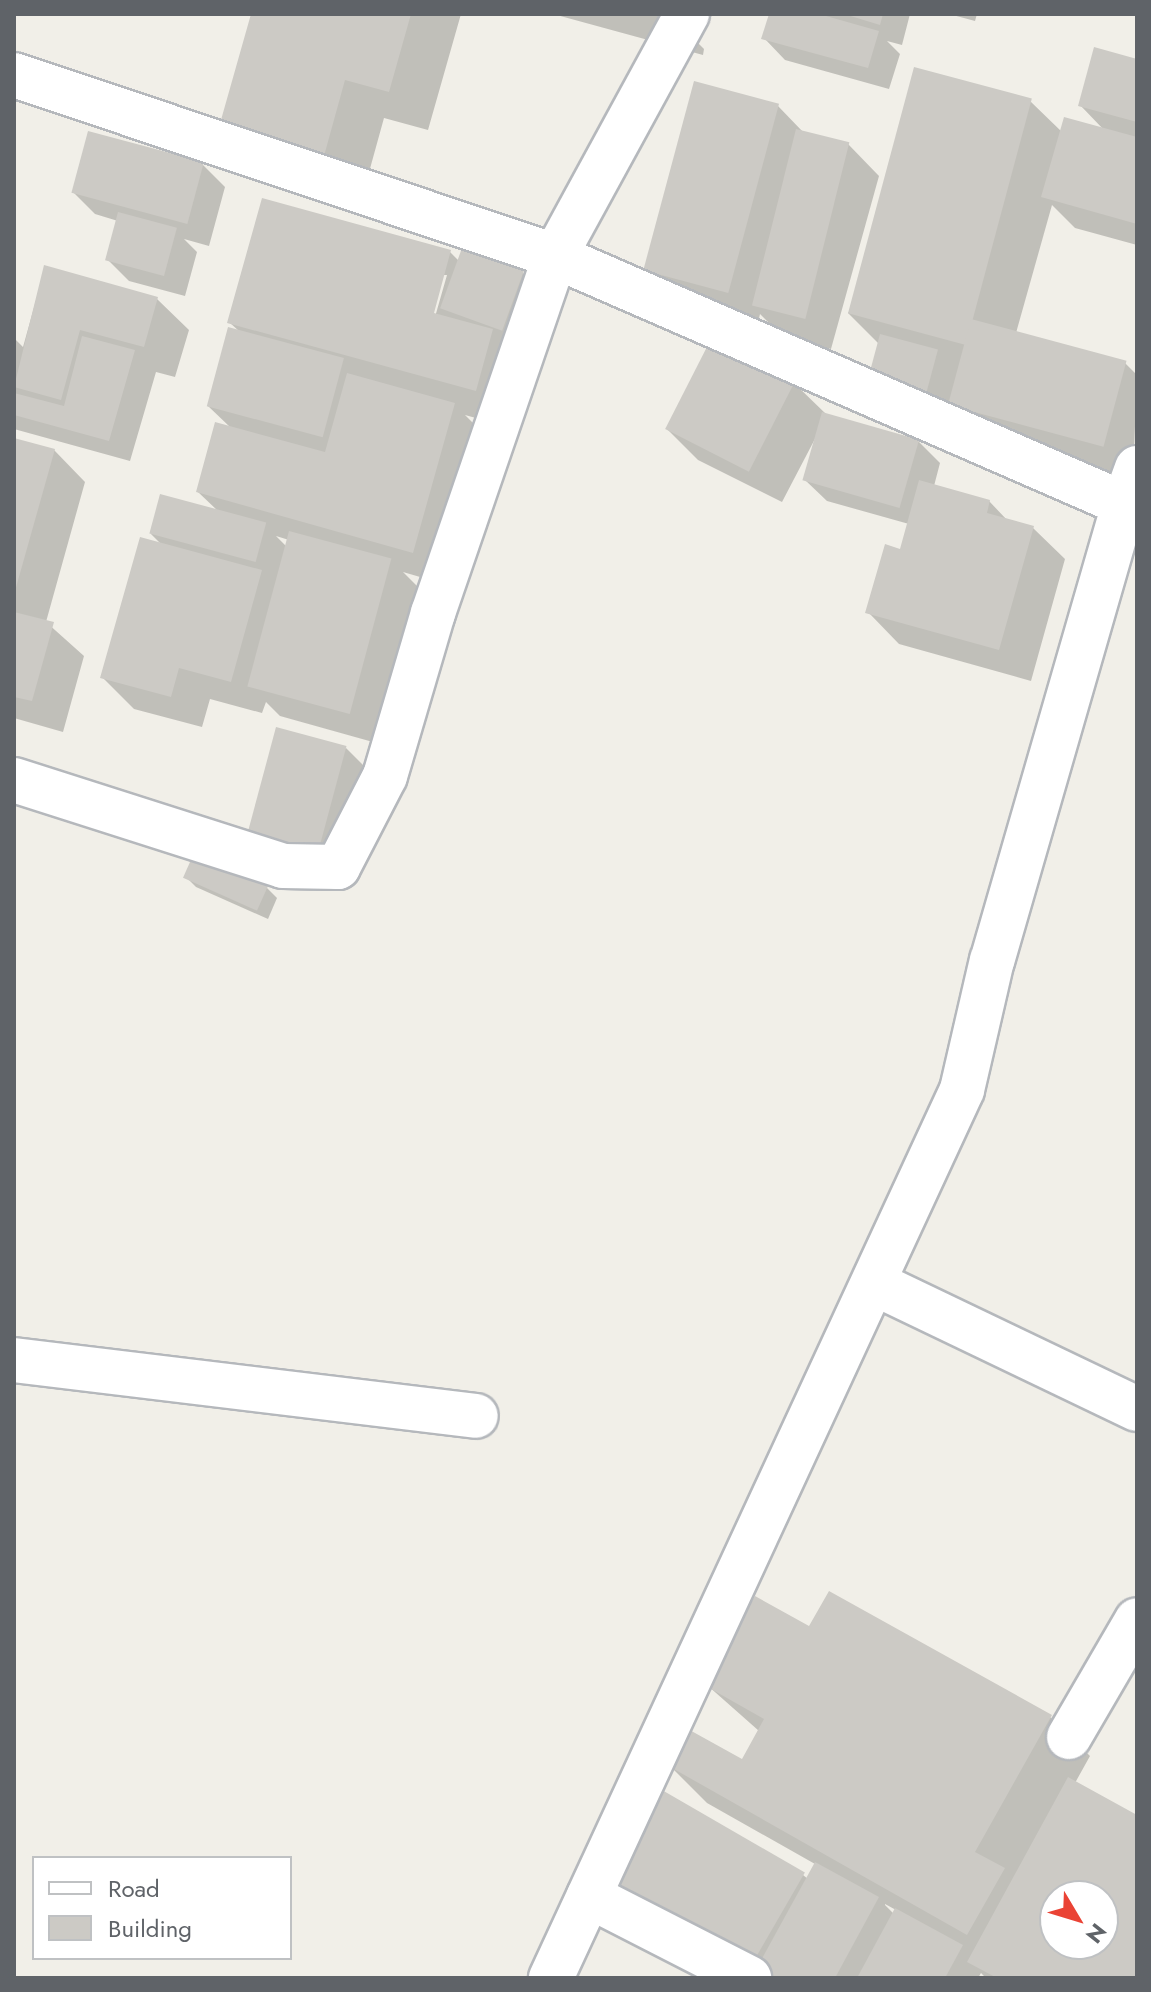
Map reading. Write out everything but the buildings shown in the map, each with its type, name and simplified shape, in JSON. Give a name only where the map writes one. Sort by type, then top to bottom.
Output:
[{"type":"street","points":[[14,780],[283,866],[338,867],[385,776],[433,613],[555,256],[687,14]]},
{"type":"street","points":[[14,75],[555,256],[1133,494],[992,960],[962,1090],[876,1284],[551,1978]]},
{"type":"street","points":[[876,1284],[1137,1409]]},
{"type":"street","points":[[14,1360],[476,1416]]},
{"type":"street","points":[[1069,1737],[1137,1620]]},
{"type":"street","points":[[589,1896],[749,1978]]}]
